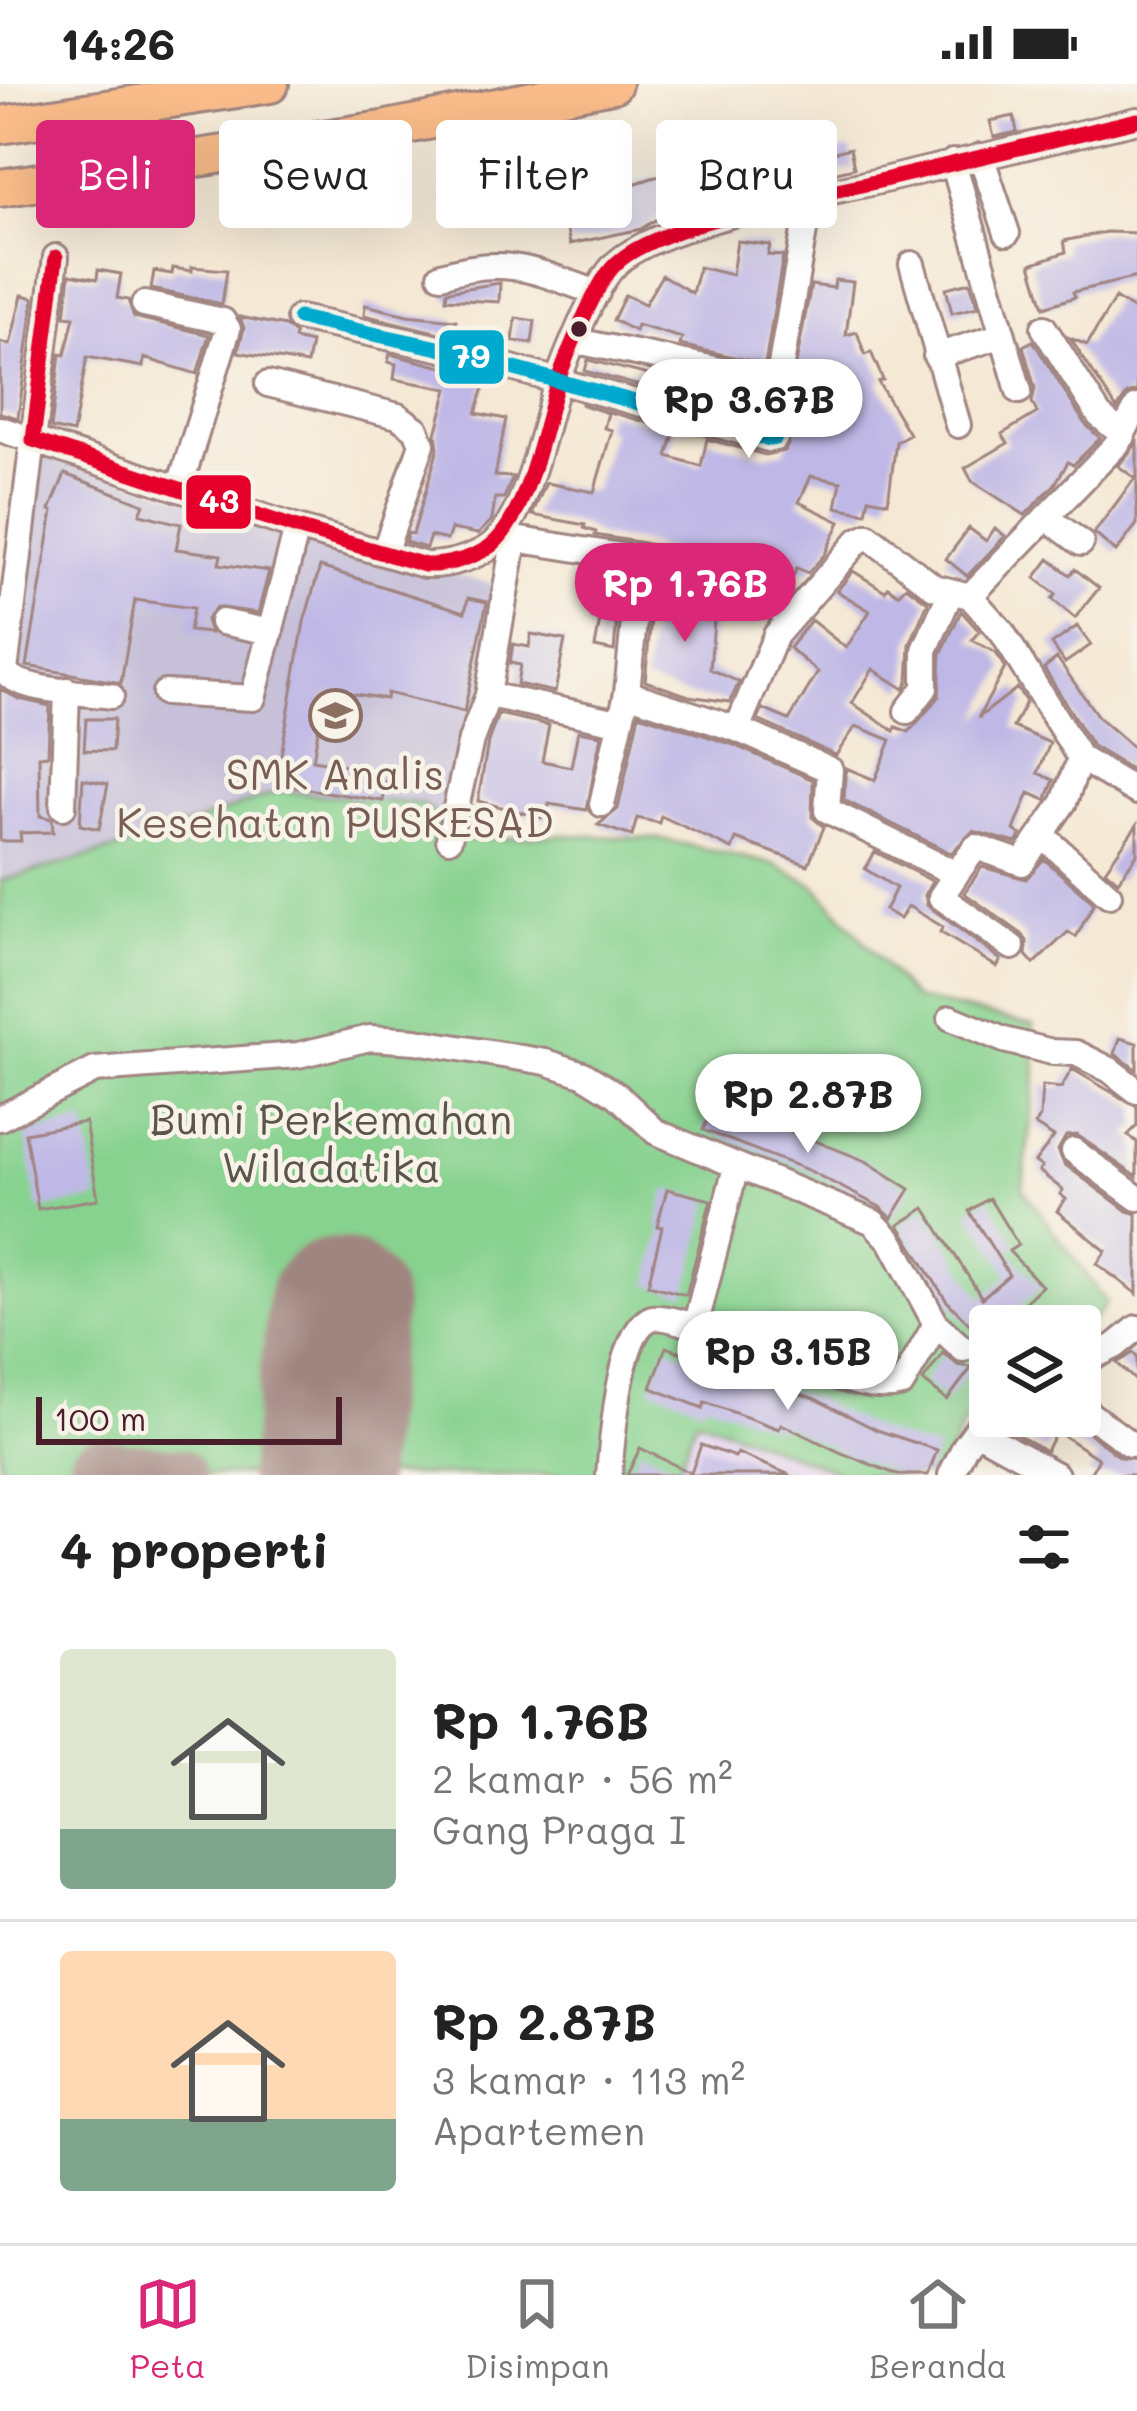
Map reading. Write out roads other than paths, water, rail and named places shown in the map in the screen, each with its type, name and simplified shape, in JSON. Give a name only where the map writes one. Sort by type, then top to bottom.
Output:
[{"type":"highway","points":[[0,124],[270,84]]},
{"type":"highway","points":[[0,188],[382,130],[613,84]]},
{"type":"street","points":[[837,190],[1137,120]]},
{"type":"street","points":[[981,156],[1006,232]]},
{"type":"street","points":[[953,162],[1019,391]]},
{"type":"street","points":[[449,839],[471,740],[488,694],[507,539],[559,379],[612,267],[640,245],[699,228]]},
{"type":"street","points":[[782,365],[805,228]]},
{"type":"street","points":[[56,257],[5,670],[11,680],[111,696]]},
{"type":"street","points":[[441,275],[476,264],[513,266],[597,293]]},
{"type":"street","points":[[912,264],[958,425]]},
{"type":"street","points":[[145,304],[223,320],[228,329],[179,489]]},
{"type":"street","points":[[299,318],[559,379],[769,439],[775,438],[789,399]]},
{"type":"street","points":[[1044,328],[1099,416],[1132,423]]},
{"type":"street","points":[[936,356],[1003,335]]},
{"type":"street","points":[[576,341],[755,376]]},
{"type":"street","points":[[268,384],[398,416],[421,435],[422,444],[384,553]]},
{"type":"street","points":[[907,711],[925,688],[925,650],[960,595],[1046,517],[1132,423]]},
{"type":"street","points":[[0,429],[297,528],[440,566],[507,539],[640,559],[707,575],[784,625]]},
{"type":"street","points":[[1046,517],[1081,543]]},
{"type":"street","points":[[165,693],[253,698],[297,528]]},
{"type":"street","points":[[737,729],[784,625],[859,540],[868,536],[934,587],[960,595],[1002,632],[1080,758],[1137,792]]},
{"type":"street","points":[[602,804],[627,693],[640,559]]},
{"type":"street","points":[[222,622],[272,632]]},
{"type":"street","points":[[63,807],[68,690]]},
{"type":"street","points":[[627,693],[737,729],[831,771],[827,810],[950,872],[959,869]]},
{"type":"street","points":[[488,694],[618,722]]},
{"type":"street","points":[[1012,947],[941,897],[976,848],[1022,863],[1064,802],[1080,758]]},
{"type":"street","points":[[1043,836],[1109,895]]},
{"type":"street","points":[[951,1018],[1004,1040],[1076,1053],[1137,1091]]},
{"type":"street","points":[[0,1118],[94,1070],[298,1055],[385,1038],[546,1062],[583,1074],[617,1095],[656,1132],[873,1222],[891,1241],[936,1324],[963,1349]]},
{"type":"street","points":[[1074,1151],[1137,1198]]},
{"type":"street","points":[[695,1327],[736,1167]]},
{"type":"street","points":[[609,1475],[618,1392],[641,1325],[659,1317],[803,1368],[893,1386],[909,1378],[936,1324]]},
{"type":"street","points":[[1101,1353],[1137,1328]]},
{"type":"street","points":[[1101,1423],[1130,1444]]},
{"type":"street","points":[[951,1475],[974,1437]]},
{"type":"street","points":[[1005,1437],[1056,1475]]},
{"type":"place","name":"SMK Analis Kesehatan PUSKESAD","points":[[335,716]]},
{"type":"park label","name":"Bumi Perkemahan Wiladatika","points":[[331,1144]]}]
